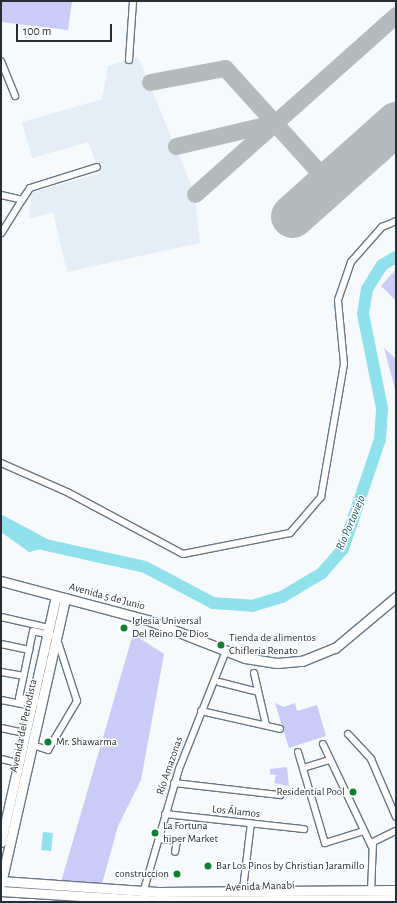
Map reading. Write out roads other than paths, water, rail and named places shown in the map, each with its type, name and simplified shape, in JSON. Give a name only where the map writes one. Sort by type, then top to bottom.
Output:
[{"type":"street","points":[[129,60],[133,1]]},
{"type":"street","points":[[1,61],[15,96]]},
{"type":"street","points":[[1,233],[30,188],[97,167]]},
{"type":"street","points":[[1,195],[22,200]]},
{"type":"street","points":[[1,463],[69,493],[183,554],[290,533],[321,497],[344,364],[338,300],[352,262],[382,227],[396,221]]},
{"type":"street","name":"Avenida 5 de Junio","points":[[1,581],[148,620],[226,651],[277,663],[313,658],[349,639],[396,597]]},
{"type":"street","name":"Avenida del Periodista","points":[[1,842],[3,822],[19,763],[25,733],[35,703],[61,597]]},
{"type":"street","points":[[1,617],[52,634]]},
{"type":"street","points":[[35,703],[19,698],[33,631],[52,634]]},
{"type":"street","points":[[32,745],[48,750],[77,701],[52,634]]},
{"type":"street","points":[[1,644],[29,650]]},
{"type":"street","name":"Río Amazonas","points":[[145,892],[174,783],[201,711],[226,651]]},
{"type":"street","points":[[1,672],[23,676]]},
{"type":"street","points":[[254,673],[266,725]]},
{"type":"street","points":[[219,682],[258,692]]},
{"type":"street","points":[[1,700],[35,703]]},
{"type":"street","name":"Avenida del Periodista","points":[[2,881],[5,853],[32,745],[35,703]]},
{"type":"street","points":[[201,711],[280,729]]},
{"type":"street","points":[[1,728],[25,733]]},
{"type":"street","points":[[348,734],[371,759],[396,817]]},
{"type":"street","points":[[323,744],[372,847],[371,901]]},
{"type":"street","points":[[298,752],[325,843],[364,831]]},
{"type":"street","points":[[1,759],[19,763]]},
{"type":"street","points":[[303,768],[330,760]]},
{"type":"street","points":[[174,783],[280,795]]},
{"type":"street","name":"Los Álamos","points":[[165,814],[304,829]]},
{"type":"street","points":[[243,889],[251,824]]},
{"type":"street","points":[[372,847],[377,837],[396,831]]},
{"type":"street","points":[[159,839],[177,841],[175,852]]},
{"type":"street","name":"Avenida Manabí","points":[[2,881],[145,892],[243,889],[396,890]]},
{"type":"street","name":"Avenida Manabí","points":[[1,891],[125,900],[371,901],[396,899]]},
{"type":"street","name":"Avenida Manabí","points":[[125,900],[145,892]]},
{"type":"waterway","name":"Río Portoviejo","points":[[1,521],[46,545],[145,567],[213,603],[252,606],[282,597],[322,573],[343,549],[380,439],[382,408],[363,314],[367,289],[382,265],[396,257]]},
{"type":"place","name":"Iglesia Universal Del Reino De Dios","points":[[124,628]]},
{"type":"place","name":"Tienda de alimentos Chifleria Renato","points":[[221,645]]},
{"type":"place","name":"Mr. Shawarma","points":[[48,742]]},
{"type":"place","name":"Residential Pool","points":[[353,792]]},
{"type":"place","name":"La Fortuna hiper Market","points":[[155,833]]},
{"type":"place","name":"Bar Los Pinos by Christian Jaramillo","points":[[208,866]]},
{"type":"place","name":"construccion","points":[[177,874]]}]
